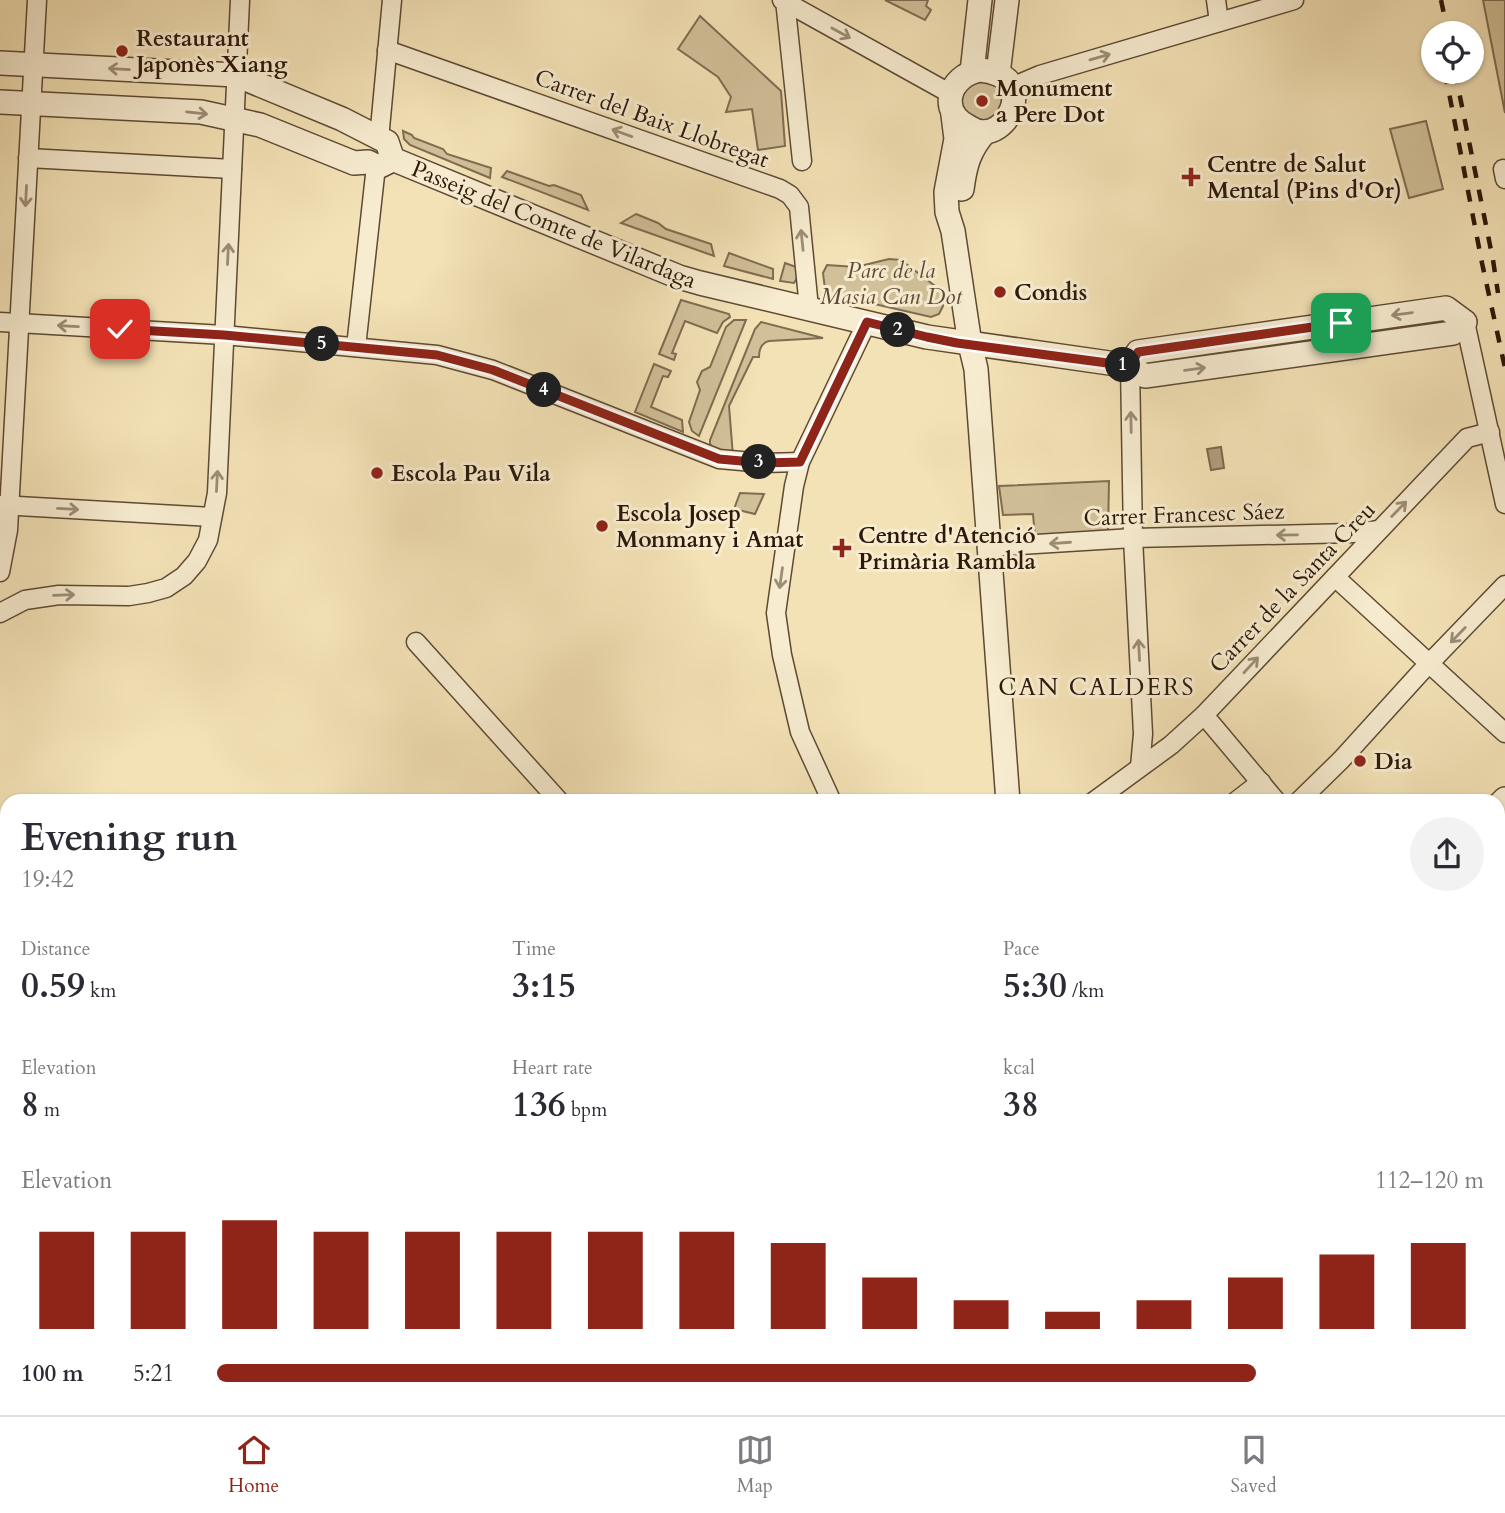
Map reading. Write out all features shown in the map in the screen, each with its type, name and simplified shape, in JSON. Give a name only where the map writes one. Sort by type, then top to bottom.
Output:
[{"type":"street","points":[[0,572],[8,530],[5,505],[19,323],[37,0]]},
{"type":"street","points":[[0,613],[25,600],[60,595],[129,596],[166,588],[184,576],[197,561],[208,540],[217,493],[240,0]]},
{"type":"street","points":[[356,347],[378,156],[392,0]]},
{"type":"street","points":[[972,72],[980,0]]},
{"type":"street","points":[[953,231],[960,212],[970,152],[985,132],[1007,120],[1012,110],[1013,99],[1005,80],[1007,0]]},
{"type":"street","points":[[1216,0],[1219,22]]},
{"type":"street","points":[[1007,794],[976,369],[953,231],[947,212],[946,192],[956,139],[952,105],[955,85],[961,77],[972,72],[991,71],[1005,80],[1040,75],[1294,0]]},
{"type":"street","points":[[784,1],[952,105],[961,123],[985,132]]},
{"type":"street","points":[[784,1],[802,161]]},
{"type":"street","name":"Carrer del Baix Llobregat","points":[[387,50],[780,189],[790,195],[799,207],[809,308]]},
{"type":"street","name":"Passeig del Comte de Vilardaga","points":[[0,63],[236,75],[351,123],[378,156],[679,277],[927,337],[1130,366]]},
{"type":"street","points":[[351,123],[361,121],[369,115],[383,98]]},
{"type":"street","name":"Passeig del Comte de Vilardaga","points":[[0,102],[201,112],[260,125],[354,163],[378,156]]},
{"type":"street","points":[[28,158],[232,169]]},
{"type":"street","points":[[1140,767],[1143,739],[1133,538],[1130,366],[1138,352],[1446,308],[1465,322],[1505,504]]},
{"type":"street","points":[[828,794],[800,732],[782,655],[776,613],[794,486],[800,462],[867,322]]},
{"type":"street","points":[[0,323],[224,335],[437,355],[493,370],[719,459],[764,463],[800,462]]},
{"type":"street","name":"Carrer de la Santa Creu","points":[[1104,794],[1171,745],[1204,715],[1467,438],[1490,432]]},
{"type":"street","points":[[5,505],[212,517]]},
{"type":"street","name":"Carrer Francesc Sáez","points":[[989,547],[1133,538],[1353,533],[1380,530]]},
{"type":"street","points":[[1335,577],[1505,733]]},
{"type":"street","points":[[1306,794],[1342,760],[1420,673],[1505,585]]},
{"type":"street","points":[[416,642],[553,794]]},
{"type":"street","points":[[1204,715],[1271,794]]},
{"type":"street","points":[[1143,739],[1157,745],[1171,745]]},
{"type":"street","points":[[1245,794],[1261,782]]},
{"type":"green space","points":[[885,0],[928,0],[926,6],[931,10],[925,20]]},
{"type":"green space","points":[[1483,0],[1505,0],[1505,113]]},
{"type":"green space","points":[[700,16],[781,91],[785,146],[758,150],[752,109],[726,112],[731,97],[718,77],[678,49]]},
{"type":"green space","points":[[982,81],[996,87],[1002,101],[996,115],[982,121],[968,115],[962,101],[968,87]]},
{"type":"green space","points":[[1426,121],[1443,189],[1409,198],[1390,129]]},
{"type":"green space","points":[[403,131],[443,149],[447,154],[491,168],[490,178],[410,145],[404,139]]},
{"type":"green space","points":[[507,171],[581,195],[588,210],[502,177]]},
{"type":"green space","points":[[636,214],[666,229],[711,244],[714,256],[621,223]]},
{"type":"green space","points":[[729,253],[773,269],[773,279],[724,266]]},
{"type":"green space","name":"Parc de la Masia Can Dot","points":[[889,259],[901,260],[935,286],[941,294],[943,306],[939,314],[931,317],[831,294],[825,289],[823,273],[827,265],[856,267]]},
{"type":"green space","points":[[785,263],[796,267],[797,278],[794,283],[780,281]]},
{"type":"green space","points":[[681,300],[729,314],[730,317],[723,322],[717,333],[685,321],[672,353],[676,354],[674,360],[659,354]]},
{"type":"green space","points":[[734,320],[746,320],[699,436],[692,431],[689,422],[700,390],[697,382],[702,371],[710,367],[726,327]]},
{"type":"green space","points":[[761,322],[823,338],[769,341],[761,347],[759,357],[753,357],[729,406],[733,456],[712,447],[710,440],[755,329]]},
{"type":"green space","points":[[654,364],[671,371],[668,377],[663,376],[651,407],[682,420],[683,432],[635,412]]},
{"type":"green space","points":[[1109,481],[1108,532],[1035,537],[1033,514],[1003,515],[999,486]]},
{"type":"green space","points":[[740,493],[764,494],[755,514],[734,509]]},
{"type":"shaded area","points":[[1221,447],[1224,468],[1211,470],[1207,449]]},
{"type":"railway","points":[[1441,0],[1445,21]]},
{"type":"railway","points":[[1447,84],[1505,368]]},
{"type":"railway","points":[[1457,84],[1498,293]]},
{"type":"place","name":"Restaurant Japonès Xiang","points":[[122,51]]},
{"type":"place","name":"Monument a Pere Dot","points":[[982,101]]},
{"type":"place","name":"Centre de Salut Mental (Pins d'Or)","points":[[1191,177]]},
{"type":"place","name":"Condis","points":[[1000,292]]},
{"type":"place","name":"Escola Pau Vila","points":[[377,473]]},
{"type":"place","name":"Escola Josep Monmany i Amat","points":[[602,526]]},
{"type":"place","name":"Centre d'Atenció Primària Rambla","points":[[842,548]]},
{"type":"place","name":"Dia","points":[[1360,761]]},
{"type":"district","name":"CAN CALDERS","points":[[1097,687]]},
{"type":"route","points":[[120,329],[224,335],[437,355],[493,370],[719,459],[764,463],[800,462],[867,322],[957,343],[1130,366],[1138,352],[1341,323]]}]
